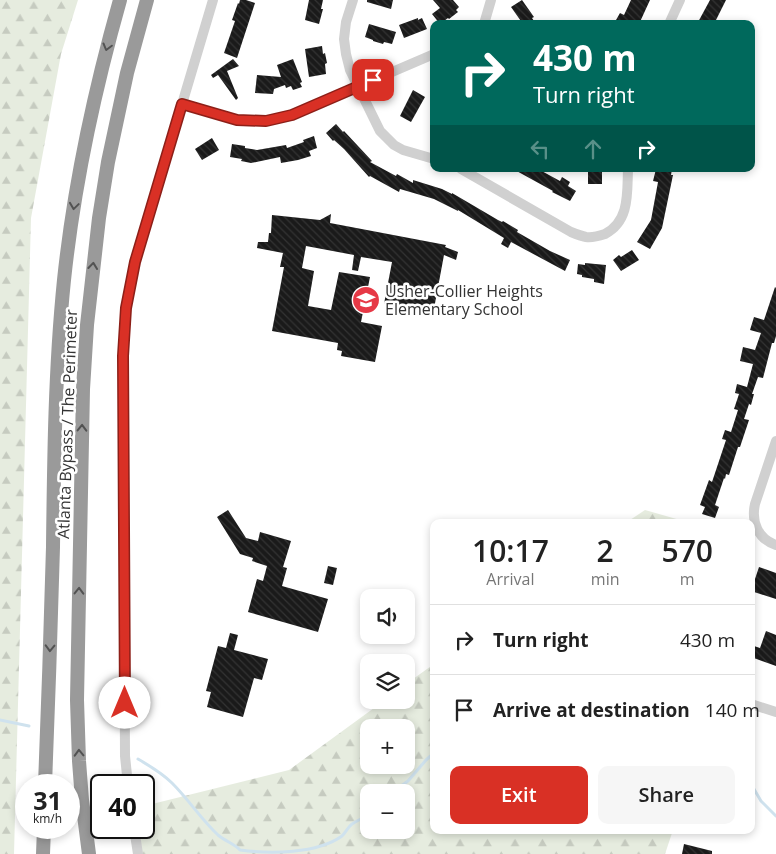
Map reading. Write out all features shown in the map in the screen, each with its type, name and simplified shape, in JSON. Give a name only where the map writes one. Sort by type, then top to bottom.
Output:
[{"type":"highway","name":"Atlanta Bypass / The Perimeter","points":[[45,774],[51,630],[57,362],[64,281],[85,142],[120,0]]},
{"type":"highway","name":"Atlanta Bypass / The Perimeter","points":[[89,854],[80,780],[77,700],[83,389],[99,218],[108,162],[127,73],[147,0]]},
{"type":"highway","points":[[43,854],[44,839]]},
{"type":"street","points":[[127,774],[125,738],[123,366],[126,308],[135,262],[213,0]]},
{"type":"street","points":[[353,0],[346,22],[344,39],[350,70],[358,87],[380,131],[394,145],[403,150],[430,158]]},
{"type":"street","points":[[485,20],[492,0]]},
{"type":"street","points":[[671,20],[680,0]]},
{"type":"street","points":[[182,104],[237,120],[266,121],[292,115],[430,56]]},
{"type":"street","points":[[466,172],[571,232],[587,237],[601,236],[611,231],[619,223],[626,204],[628,172]]},
{"type":"street","points":[[754,519],[753,513],[760,487],[776,441]]},
{"type":"street","points":[[755,524],[764,538],[776,545]]},
{"type":"street","points":[[755,705],[776,712]]},
{"type":"street","points":[[136,839],[138,854]]},
{"type":"green space","points":[[0,0],[78,0],[61,54],[31,218],[14,854],[0,854]]},
{"type":"green space","points":[[645,510],[676,519],[632,519]]},
{"type":"green space","points":[[430,667],[430,834],[672,834],[665,854],[140,854],[139,839],[155,839],[155,803],[289,770],[373,709],[415,709],[415,678]]},
{"type":"building","points":[[240,0],[255,3],[237,58],[224,53],[235,21],[232,20]]},
{"type":"building","points":[[309,0],[323,0],[319,24],[305,20]]},
{"type":"building","points":[[367,0],[393,0],[391,9],[367,2]]},
{"type":"building","points":[[433,0],[453,0],[459,7],[456,10],[458,12],[449,19],[437,20],[432,14],[440,8]]},
{"type":"building","points":[[522,0],[534,17],[532,18],[533,20],[520,20],[511,7]]},
{"type":"building","points":[[631,0],[650,0],[641,20],[616,20],[620,13],[624,15]]},
{"type":"building","points":[[710,0],[726,0],[716,20],[699,20]]},
{"type":"building","points":[[418,18],[418,20],[422,18],[427,29],[404,38],[399,25]]},
{"type":"building","points":[[369,24],[396,32],[392,44],[384,42],[383,44],[365,37]]},
{"type":"building","points":[[322,46],[327,63],[325,64],[326,74],[309,77],[305,49]]},
{"type":"building","points":[[233,59],[239,66],[227,71],[238,98],[236,100],[218,75],[213,78],[211,75]]},
{"type":"building","points":[[293,59],[302,82],[300,83],[302,87],[293,90],[291,86],[286,88],[285,85],[274,89],[273,94],[255,93],[257,75],[281,77],[277,65]]},
{"type":"building","points":[[413,90],[425,97],[411,122],[400,116]]},
{"type":"building","points":[[336,124],[372,161],[370,162],[413,183],[413,180],[452,193],[498,220],[503,221],[518,230],[517,232],[570,260],[565,271],[511,242],[508,248],[501,244],[504,238],[458,210],[434,199],[400,189],[399,192],[369,177],[344,149],[326,133]]},
{"type":"building","points":[[314,136],[317,148],[309,151],[311,156],[298,160],[281,163],[280,157],[251,163],[230,157],[232,144],[257,150],[286,145],[287,148]]},
{"type":"building","points":[[212,138],[219,150],[202,160],[195,149]]},
{"type":"building","points":[[518,172],[544,172],[560,181],[562,177],[570,182],[568,186],[576,191],[570,201]]},
{"type":"building","points":[[588,172],[602,172],[602,184],[588,184]]},
{"type":"building","points":[[655,172],[672,172],[671,175],[673,175],[662,228],[650,249],[637,242],[651,220],[658,182],[653,181]]},
{"type":"building","points":[[331,214],[330,223],[446,245],[445,247],[458,252],[456,260],[444,255],[433,314],[384,304],[392,262],[361,257],[358,271],[352,270],[354,255],[306,246],[302,268],[314,271],[308,306],[331,310],[339,272],[370,277],[361,322],[382,326],[375,362],[341,356],[342,351],[337,350],[338,343],[272,331],[284,267],[280,267],[283,253],[257,248],[258,242],[268,242],[269,233],[271,233],[272,215],[320,220]]},
{"type":"building","points":[[632,250],[639,260],[621,271],[613,260],[619,255],[621,257]]},
{"type":"building","points":[[585,263],[606,265],[604,284],[594,282],[594,279],[577,274],[578,264],[585,265]]},
{"type":"building","points":[[775,287],[776,336],[774,343],[772,343],[763,378],[758,377],[752,394],[754,394],[751,405],[749,404],[744,419],[749,420],[729,475],[726,474],[724,478],[715,505],[719,507],[715,518],[702,514],[705,507],[700,505],[709,480],[712,482],[726,440],[722,439],[725,430],[731,432],[738,410],[734,409],[739,394],[735,393],[737,384],[747,387],[753,364],[740,361],[743,347],[755,350],[761,333],[750,330],[754,317],[764,320]]},
{"type":"building","points":[[228,510],[246,538],[258,541],[260,532],[291,541],[283,567],[287,568],[282,586],[328,599],[318,632],[248,612],[257,579],[263,581],[267,566],[252,561],[253,558],[240,554],[217,517]]},
{"type":"building","points":[[328,566],[337,568],[333,585],[324,583]]},
{"type":"building","points":[[759,567],[776,573],[776,599],[755,592],[755,579]]},
{"type":"building","points":[[766,631],[776,635],[776,666],[755,658],[755,646],[760,648]]},
{"type":"building","points":[[230,633],[238,635],[234,650],[268,659],[262,680],[254,678],[243,717],[207,707],[211,692],[206,691],[218,646],[226,648]]},
{"type":"building","points":[[684,844],[712,851],[712,854],[682,854]]},
{"type":"waterway","points":[[0,720],[29,726]]},
{"type":"waterway","points":[[404,784],[430,756]]},
{"type":"waterway","points":[[138,759],[168,779],[218,835],[240,850],[279,852],[320,846],[342,836],[352,824],[360,819]]},
{"type":"waterway","points":[[755,791],[761,801],[776,816]]},
{"type":"place","name":"Usher-Collier Heights Elementary School","points":[[366,300]]},
{"type":"route","points":[[125,703],[123,356],[126,308],[135,262],[182,104],[237,120],[266,121],[292,115],[373,80]]}]
